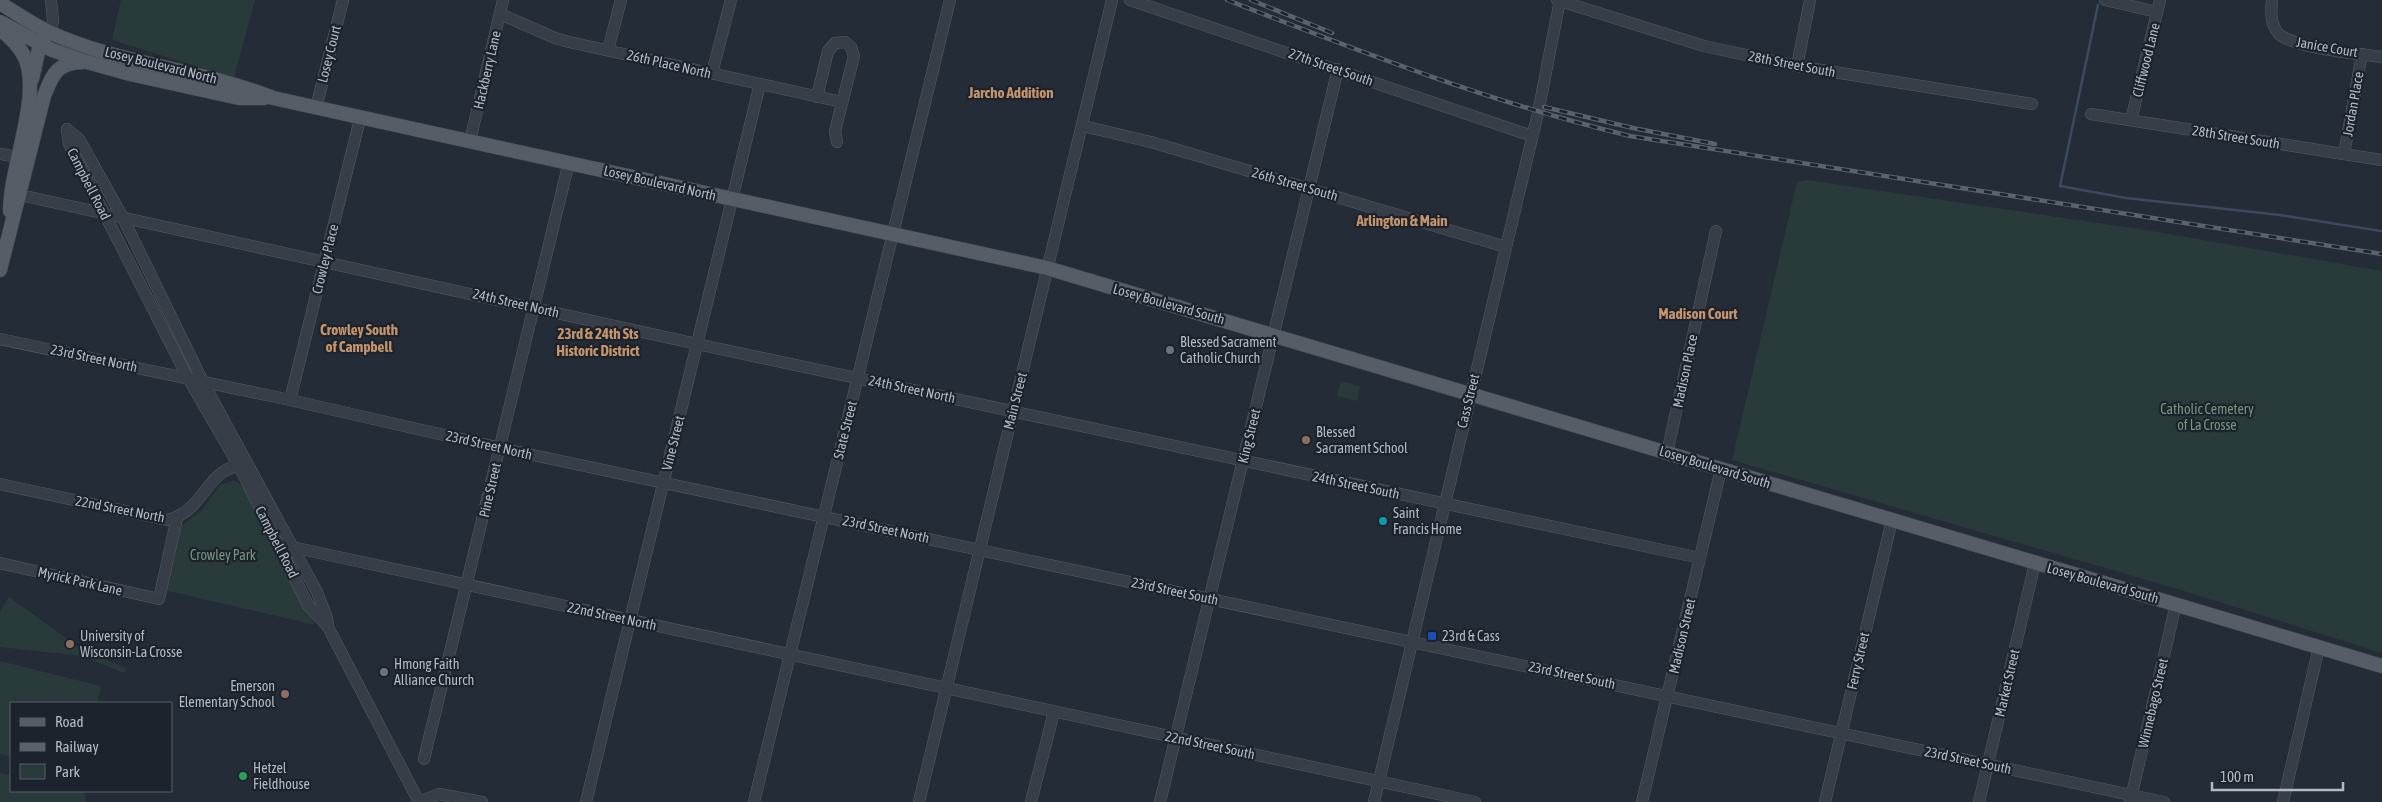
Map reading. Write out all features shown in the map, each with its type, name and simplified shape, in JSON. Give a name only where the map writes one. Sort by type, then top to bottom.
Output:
[{"type":"main road","name":"Losey Boulevard North","points":[[0,3],[50,32],[121,56],[242,85],[273,98],[1047,268]]},
{"type":"main road","name":"Losey Boulevard North","points":[[0,22],[46,47],[87,62],[130,74],[239,98],[273,98]]},
{"type":"main road","points":[[0,28],[26,58],[30,87]]},
{"type":"main road","points":[[11,222],[10,193],[30,87],[50,32]]},
{"type":"main road","points":[[44,96],[46,47]]},
{"type":"main road","points":[[0,270],[35,129],[51,78],[60,67],[72,63],[87,62]]},
{"type":"main road","name":"Losey Boulevard South","points":[[1047,268],[2382,666]]},
{"type":"street","points":[[50,32],[53,16],[51,0]]},
{"type":"street","name":"Losey Court","points":[[316,108],[343,0]]},
{"type":"street","name":"Hackberry Lane","points":[[470,141],[504,0]]},
{"type":"street","points":[[608,50],[621,0]]},
{"type":"street","points":[[712,73],[730,0]]},
{"type":"street","name":"State Street","points":[[754,802],[950,0]]},
{"type":"street","name":"Main Street","points":[[919,802],[1112,0]]},
{"type":"street","name":"27th Street South","points":[[1130,0],[1532,136]]},
{"type":"street","name":"28th Street South","points":[[1559,0],[1704,46],[1797,66],[2032,104]]},
{"type":"street","name":"Cass Street","points":[[1374,802],[1532,136],[1559,0]]},
{"type":"street","points":[[1797,66],[1810,0]]},
{"type":"street","points":[[2105,0],[2157,12]]},
{"type":"street","name":"Cliffwood Lane","points":[[2131,120],[2160,0]]},
{"type":"street","name":"Janice Court","points":[[2272,0],[2271,17],[2278,33],[2292,43],[2382,56]]},
{"type":"street","name":"26th Place North","points":[[500,14],[555,38],[842,102]]},
{"type":"street","points":[[817,97],[828,51],[835,43],[840,41],[849,45],[854,56],[835,131],[837,142]]},
{"type":"street","name":"Jordan Place","points":[[2344,154],[2362,54]]},
{"type":"street","name":"King Street","points":[[1160,802],[1338,69]]},
{"type":"street","name":"Vine Street","points":[[586,802],[760,84]]},
{"type":"street","name":"28th Street South","points":[[2091,114],[2382,160]]},
{"type":"street","name":"Crowley Place","points":[[290,400],[360,118]]},
{"type":"street","name":"26th Street South","points":[[1083,126],[1151,142],[1506,247]]},
{"type":"street","name":"Campbell Road","points":[[328,626],[308,605],[278,544],[245,466],[122,216],[79,139],[67,129],[69,144],[188,378],[245,466],[292,547],[324,608],[328,626],[419,802]]},
{"type":"street","points":[[0,154],[17,157]]},
{"type":"street","name":"Pine Street","points":[[424,759],[569,162]]},
{"type":"street","name":"24th Street North","points":[[20,195],[102,211],[697,344],[1013,411]]},
{"type":"street","name":"Madison Place","points":[[1667,453],[1716,231]]},
{"type":"street","name":"23rd Street North","points":[[0,339],[290,400],[500,448],[979,549]]},
{"type":"street","name":"24th Street South","points":[[1013,411],[1700,558]]},
{"type":"street","name":"22nd Street North","points":[[0,484],[155,519],[177,518],[192,508],[221,473],[245,466]]},
{"type":"street","name":"Madison Street","points":[[1642,802],[1721,469]]},
{"type":"street","name":"Myrick Park Lane","points":[[0,563],[159,599],[177,518]]},
{"type":"street","name":"Ferry Street","points":[[1825,802],[1892,520]]},
{"type":"street","name":"22nd Street North","points":[[278,544],[945,689]]},
{"type":"street","name":"23rd Street South","points":[[979,549],[1988,764],[2131,799],[2164,802]]},
{"type":"street","name":"Market Street","points":[[1979,802],[2035,564]]},
{"type":"street","name":"Winnebago Street","points":[[2131,799],[2176,604]]},
{"type":"street","points":[[2283,802],[2319,647]]},
{"type":"street","name":"22nd Street South","points":[[945,689],[1475,802]]},
{"type":"street","points":[[1031,802],[1054,712]]},
{"type":"street","points":[[419,802],[439,794],[482,802]]},
{"type":"green space","points":[[121,0],[255,0],[234,78],[112,40]]},
{"type":"green space","name":"Catholic Cemetery of La Crosse","points":[[1807,180],[2146,230],[2382,271],[2382,653],[2181,590],[1732,460],[1797,182]]},
{"type":"green space","points":[[1341,381],[1360,386],[1357,401],[1337,396]]},
{"type":"green space","name":"Crowley Park","points":[[234,480],[243,487],[315,625],[164,590],[179,528],[202,510],[220,485]]},
{"type":"green space","points":[[9,597],[84,651],[126,668],[124,673],[82,656],[0,647],[0,611]]},
{"type":"green space","points":[[0,661],[101,686],[97,702],[10,702],[10,757],[0,754]]},
{"type":"green space","points":[[0,773],[10,775],[10,792],[84,792],[86,797],[85,802],[0,802]]},
{"type":"waterway","points":[[2098,5],[2060,186],[2126,198],[2280,215],[2381,231]]},
{"type":"railway","points":[[1227,0],[1426,75],[1527,108],[1630,136],[2382,254]]},
{"type":"railway","points":[[1251,0],[1332,33]]},
{"type":"railway","points":[[1544,107],[1633,128],[1715,144]]},
{"type":"place","name":"Blessed Sacrament Catholic Church","points":[[1170,350]]},
{"type":"place","name":"Blessed Sacrament School","points":[[1306,440]]},
{"type":"place","name":"Saint Francis Home","points":[[1383,521]]},
{"type":"place","name":"23rd & Cass","points":[[1432,636]]},
{"type":"place","name":"University of Wisconsin-La Crosse","points":[[70,644]]},
{"type":"place","name":"Hmong Faith Alliance Church","points":[[384,672]]},
{"type":"place","name":"Emerson Elementary School","points":[[285,694]]},
{"type":"place","name":"Hetzel Fieldhouse","points":[[243,776]]},
{"type":"district","name":"Jarcho Addition","points":[[1011,92]]},
{"type":"district","name":"Arlington & Main","points":[[1402,220]]},
{"type":"district","name":"Madison Court","points":[[1698,313]]},
{"type":"district","name":"Crowley South of Campbell","points":[[359,338]]},
{"type":"district","name":"23rd & 24th Sts Historic District","points":[[598,342]]}]
